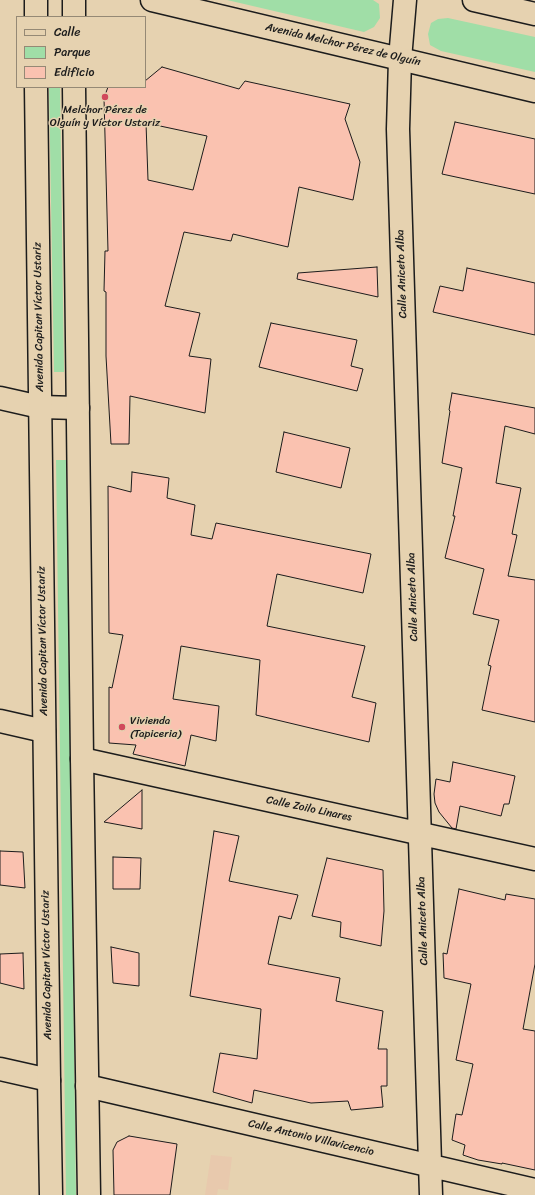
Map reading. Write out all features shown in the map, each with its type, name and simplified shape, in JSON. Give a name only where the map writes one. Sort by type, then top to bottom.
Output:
[{"type":"main road","points":[[36,0],[36,16]]},
{"type":"main road","points":[[74,0],[74,16]]},
{"type":"main road","name":"Avenida Melchor Pérez de Olguín","points":[[152,0],[535,91]]},
{"type":"main road","name":"Calle Aniceto Alba","points":[[405,0],[400,59],[398,137],[431,1195]]},
{"type":"main road","points":[[474,0],[535,14]]},
{"type":"main road","name":"Avenida Capitan Víctor Ustariz","points":[[36,88],[51,1195]]},
{"type":"main road","points":[[74,88],[89,1195]]},
{"type":"main road","points":[[0,398],[40,407],[78,408]]},
{"type":"main road","points":[[0,721],[44,731]]},
{"type":"main road","name":"Calle Zoilo Linares","points":[[82,759],[535,859]]},
{"type":"main road","points":[[0,1069],[49,1080]]},
{"type":"main road","name":"Calle Antonio Villavicencio","points":[[87,1086],[535,1190]]},
{"type":"shaded area","points":[[211,1155],[232,1157],[228,1190],[218,1189],[217,1195],[205,1195]]},
{"type":"green space","points":[[227,0],[373,0],[379,4],[380,18],[374,27],[364,32]]},
{"type":"green space","points":[[448,18],[535,37],[535,72],[441,51],[430,45],[428,34],[431,23],[438,19]]},
{"type":"green space","points":[[49,88],[60,88],[64,372],[54,372]]},
{"type":"green space","points":[[56,460],[66,460],[76,1195],[66,1195]]},
{"type":"building","points":[[162,67],[239,89],[245,81],[350,104],[345,119],[360,162],[353,200],[299,187],[288,247],[233,234],[231,241],[184,232],[165,306],[200,313],[189,356],[211,359],[205,413],[130,396],[129,444],[111,444],[106,356],[106,292],[104,291],[105,251],[108,251],[104,98],[108,88],[146,88],[146,80]],"holes":[[[146,123],[207,136],[193,190],[148,180]]]},
{"type":"building","points":[[455,122],[535,139],[535,194],[442,174]]},
{"type":"building","points":[[377,267],[378,297],[297,279],[298,273]]},
{"type":"building","points":[[467,268],[535,283],[535,335],[433,312],[440,286],[463,291]]},
{"type":"building","points":[[271,323],[357,340],[351,366],[363,369],[357,391],[259,367]]},
{"type":"building","points":[[452,393],[535,408],[535,434],[505,426],[496,483],[521,488],[512,534],[517,535],[508,576],[535,580],[535,722],[482,710],[491,666],[488,665],[499,620],[473,614],[484,569],[445,558],[455,516],[453,516],[462,468],[442,463]]},
{"type":"building","points":[[284,432],[350,448],[341,488],[276,472]]},
{"type":"building","points":[[132,472],[169,478],[167,498],[195,505],[191,535],[212,539],[216,523],[371,554],[363,593],[277,574],[267,626],[365,646],[352,697],[376,703],[369,742],[256,715],[260,660],[181,646],[173,699],[219,706],[216,741],[191,735],[185,766],[133,754],[136,745],[109,743],[109,687],[112,688],[123,635],[109,633],[108,486],[131,492]]},
{"type":"building","points":[[453,762],[515,776],[509,804],[504,804],[501,816],[460,806],[456,829],[452,828],[439,812],[435,803],[434,794],[436,779],[450,782]]},
{"type":"building","points":[[142,790],[142,829],[104,822]]},
{"type":"building","points":[[214,831],[239,836],[229,881],[298,895],[291,919],[279,916],[268,964],[340,978],[336,1001],[383,1011],[378,1049],[387,1049],[387,1086],[381,1086],[383,1107],[351,1110],[348,1101],[311,1103],[254,1090],[252,1103],[213,1092],[220,1053],[257,1059],[261,1009],[190,996]]},
{"type":"building","points":[[0,851],[23,852],[25,888],[0,885]]},
{"type":"building","points":[[113,857],[141,858],[140,889],[113,889]]},
{"type":"building","points":[[327,858],[383,870],[384,911],[381,946],[340,937],[341,922],[312,916]]},
{"type":"building","points":[[459,889],[505,900],[506,894],[535,899],[535,964],[523,1029],[535,1031],[535,1170],[478,1160],[463,1155],[465,1145],[452,1140],[456,1114],[462,1115],[473,1064],[456,1060],[471,984],[444,978],[443,953],[447,954]]},
{"type":"building","points":[[111,947],[139,953],[139,986],[113,983]]},
{"type":"building","points":[[23,953],[24,989],[0,983],[0,954]]},
{"type":"building","points":[[129,1136],[177,1144],[170,1195],[114,1195],[113,1150],[117,1142]]},
{"type":"place","name":"Melchor Pérez de Olguín y Víctor Ustariz","points":[[105,97]]},
{"type":"place","name":"Vivienda (Tapiceria)","points":[[122,727]]}]
